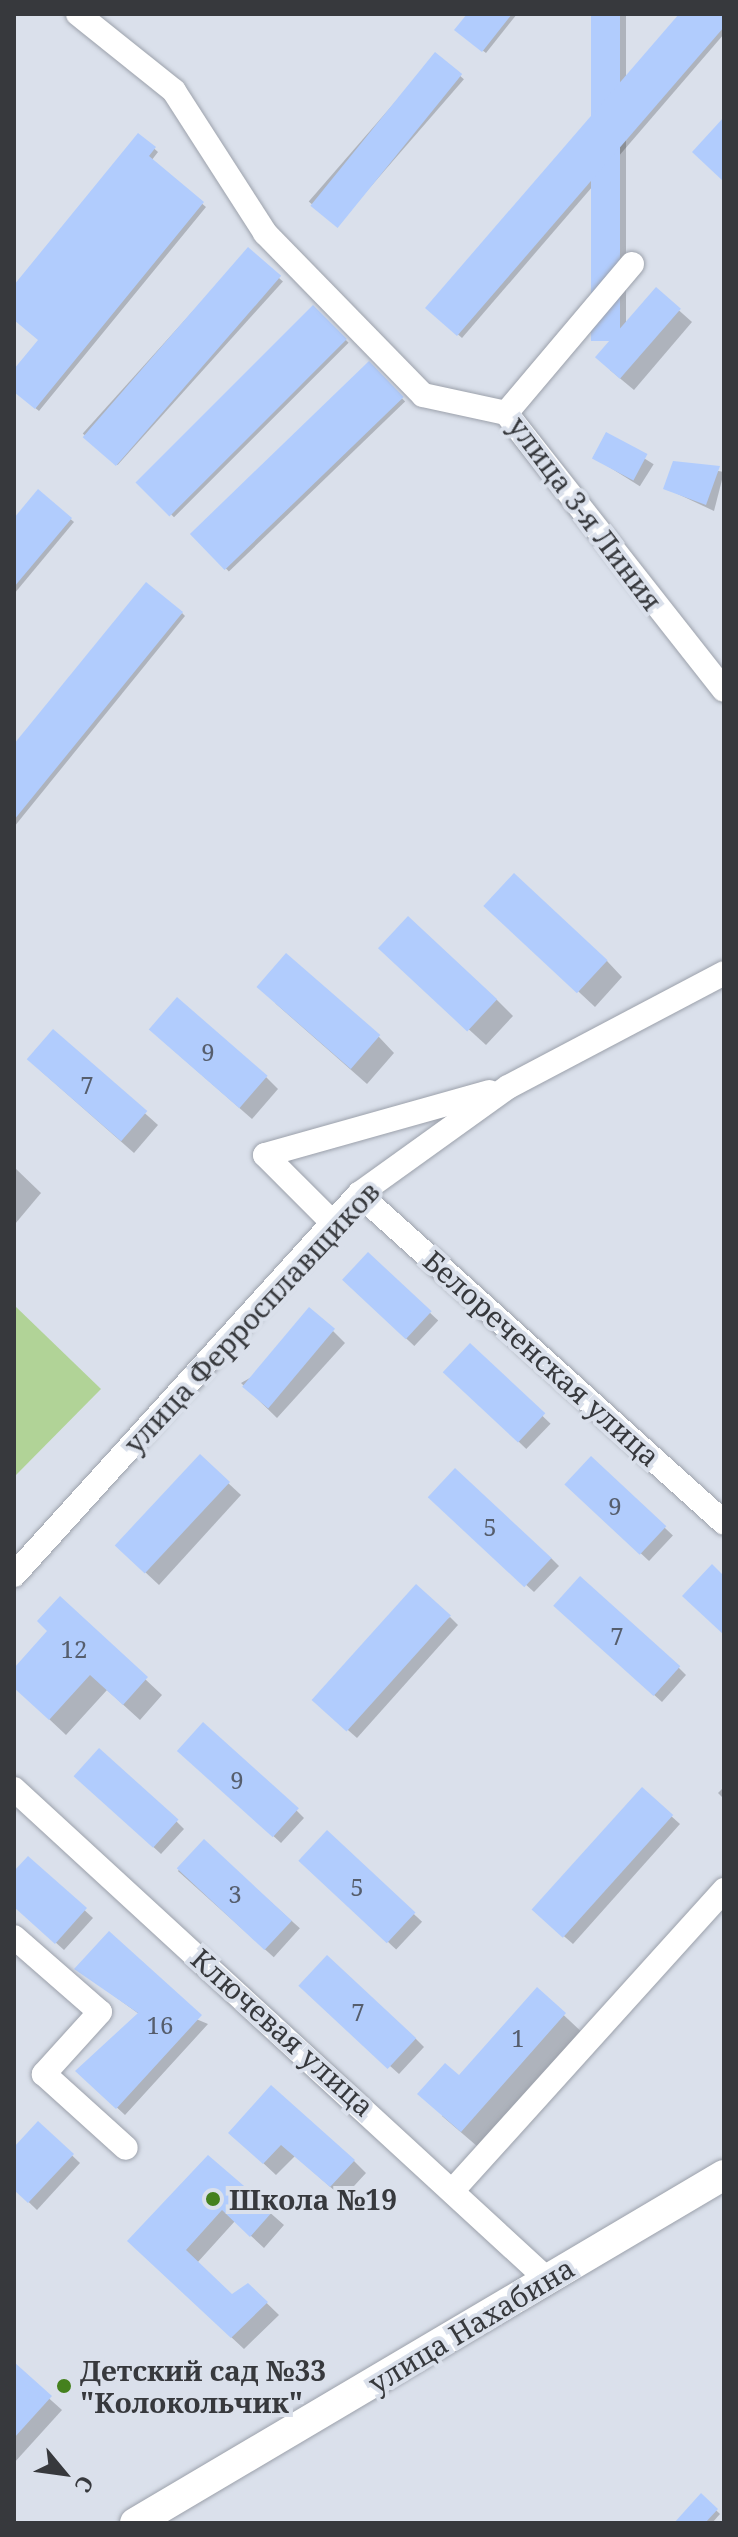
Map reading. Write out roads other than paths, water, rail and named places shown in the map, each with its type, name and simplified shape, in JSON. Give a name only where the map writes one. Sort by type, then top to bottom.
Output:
[{"type":"main road","name":"улица Нахабина","points":[[135,2523],[724,2175]]},
{"type":"street","points":[[78,14],[174,91],[265,233],[423,395],[506,413]]},
{"type":"street","name":"улица 3-я Линия","points":[[632,264],[506,413],[724,690]]},
{"type":"street","name":"улица Ферросплавщиков","points":[[14,1575],[359,1194],[508,1087],[724,973]]},
{"type":"street","points":[[333,1223],[265,1155],[508,1087]]},
{"type":"street","name":"Белореченская улица","points":[[359,1194],[724,1523]]},
{"type":"street","name":"Ключевая улица","points":[[14,1789],[454,2189],[548,2280]]},
{"type":"street","points":[[454,2189],[724,1890]]},
{"type":"street","points":[[14,1937],[100,2012],[44,2074],[126,2148]]},
{"type":"place","name":"Школа №19","points":[[213,2199]]},
{"type":"place","name":"Детский сад №33 \"Колокольчик\"","points":[[64,2386]]}]
